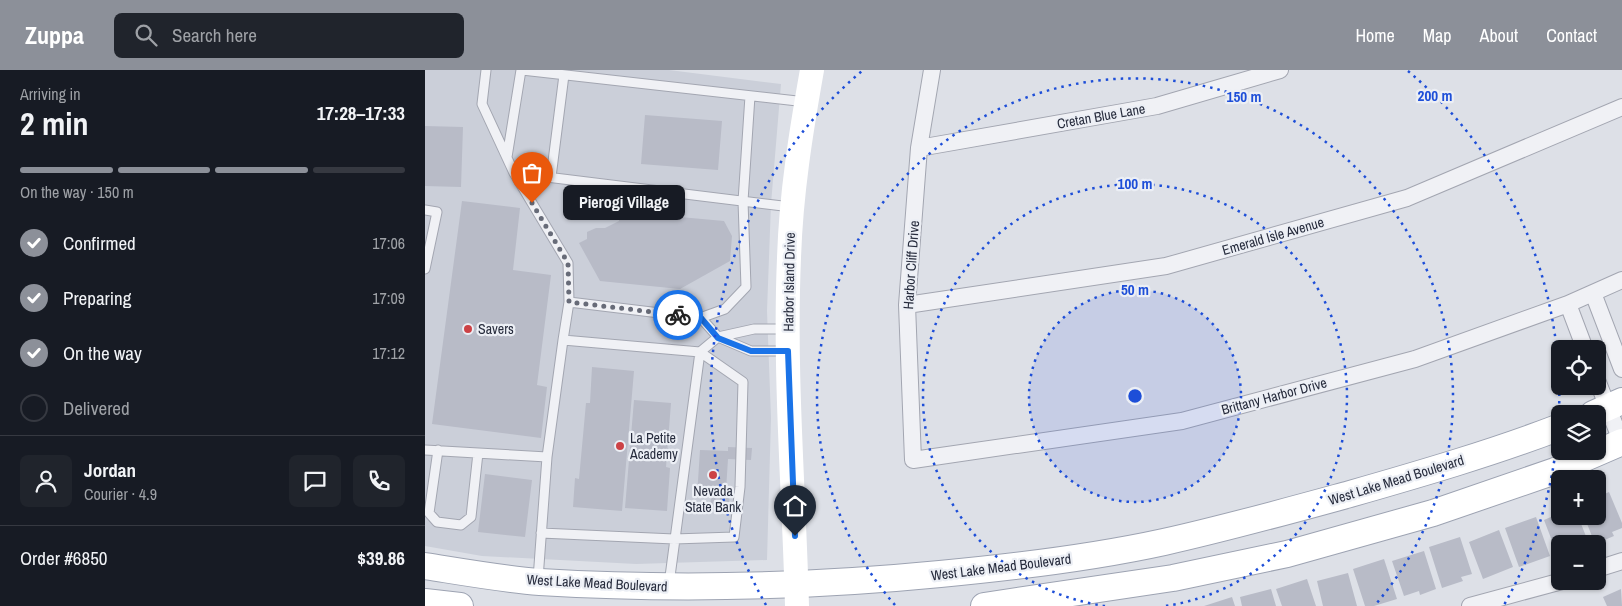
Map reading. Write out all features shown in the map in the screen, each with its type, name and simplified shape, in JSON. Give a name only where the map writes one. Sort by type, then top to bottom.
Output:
[{"type":"main road","name":"West Lake Mead Boulevard","points":[[425,566],[538,582],[668,586],[797,596],[913,577],[1026,565],[1110,553],[1165,542],[1281,513],[1418,474],[1551,429]]},
{"type":"main road","points":[[984,606],[1173,578],[1287,554],[1433,513],[1555,471],[1622,442]]},
{"type":"main road","points":[[425,581],[451,585],[483,575]]},
{"type":"main road","points":[[425,602],[460,606]]},
{"type":"street","name":"Harbor Island Drive","points":[[797,596],[788,340],[789,258],[797,155],[812,70]]},
{"type":"street","name":"Harbor Cliff Drive","points":[[913,460],[907,305],[919,148],[932,70]]},
{"type":"street","name":"Cretan Blue Lane","points":[[919,148],[1157,106],[1279,70]]},
{"type":"street","name":"Emerald Isle Avenue","points":[[907,305],[1166,266],[1185,261],[1407,198],[1622,107]]},
{"type":"street","name":"Brittany Harbor Drive","points":[[913,460],[1183,421],[1415,359],[1568,304],[1622,280]]},
{"type":"street","points":[[1593,293],[1622,369]]},
{"type":"street","points":[[1568,304],[1582,340]]},
{"type":"street","points":[[1603,395],[1622,442]]},
{"type":"street","points":[[1606,566],[1622,561]]},
{"type":"street","points":[[1469,606],[1551,584]]},
{"type":"lane","points":[[486,70],[481,104],[514,173],[568,263],[569,302],[547,457],[538,582]]},
{"type":"lane","points":[[507,157],[522,70],[806,102]]},
{"type":"lane","points":[[551,177],[564,75]]},
{"type":"lane","points":[[569,302],[699,318],[725,309],[746,288],[743,201],[750,96]]},
{"type":"lane","points":[[514,173],[792,207]]},
{"type":"lane","points":[[425,210],[437,212],[425,269]]},
{"type":"lane","points":[[699,318],[718,338],[751,351],[788,340]]},
{"type":"lane","points":[[668,586],[700,352],[718,338],[754,329],[788,340]]},
{"type":"lane","points":[[541,533],[674,539],[734,537],[740,487],[743,382],[700,352],[563,340]]},
{"type":"lane","points":[[425,450],[547,457]]},
{"type":"lane","points":[[438,450],[429,513],[437,522],[461,524],[471,517],[478,453]]},
{"type":"shaded area","points":[[425,70],[669,70],[781,84],[771,204],[767,311],[771,418],[767,560],[636,564],[482,556],[425,546]]},
{"type":"building","points":[[645,115],[722,121],[718,170],[641,164]]},
{"type":"building","points":[[425,126],[463,127],[461,187],[425,186]]},
{"type":"building","points":[[462,201],[520,208],[513,270],[551,275],[537,385],[547,387],[541,438],[432,424]]},
{"type":"building","points":[[625,212],[724,221],[732,236],[730,261],[680,289],[600,281],[579,243],[587,239],[587,232],[596,228],[605,228],[619,221],[619,215]]},
{"type":"building","points":[[592,367],[634,371],[622,511],[573,507],[575,478],[579,479],[586,403],[590,403]]},
{"type":"building","points":[[634,400],[671,403],[666,467],[670,468],[667,511],[625,508]]},
{"type":"building","name":"Nevada State Bank","points":[[728,447],[752,448],[751,460],[728,459],[726,490],[730,490],[729,505],[731,505],[731,511],[710,510],[711,497],[697,496],[700,450],[728,451]]},
{"type":"building","points":[[485,474],[532,480],[525,537],[478,532]]},
{"type":"building","points":[[1609,492],[1622,523],[1622,528],[1612,532],[1614,536],[1606,539],[1606,535],[1591,535],[1588,525],[1606,525],[1606,493]]},
{"type":"building","points":[[1536,517],[1550,556],[1519,567],[1505,528]]},
{"type":"building","points":[[1551,517],[1551,525],[1582,525],[1585,535],[1551,535],[1551,538],[1544,520]]},
{"type":"building","points":[[1499,530],[1513,567],[1483,579],[1469,542]]},
{"type":"building","points":[[1460,537],[1472,574],[1461,577],[1463,581],[1442,588],[1429,547]]},
{"type":"building","points":[[1424,551],[1436,589],[1420,595],[1419,591],[1404,596],[1392,561]]},
{"type":"building","points":[[1384,559],[1397,599],[1374,606],[1365,606],[1353,569]]},
{"type":"building","points":[[1348,573],[1357,606],[1323,606],[1317,581]]},
{"type":"building","points":[[1307,579],[1316,606],[1282,606],[1276,589]]},
{"type":"building","points":[[1271,589],[1276,606],[1242,606],[1240,597]]},
{"type":"building","points":[[1621,589],[1622,606],[1607,606],[1603,597]]},
{"type":"building","points":[[1232,597],[1235,606],[1204,606]]},
{"type":"way so far","points":[[532,203],[568,263],[569,302],[678,315]]},
{"type":"place","name":"Pierogi Village","points":[[532,203]]},
{"type":"place","name":"Savers","points":[[468,329]]},
{"type":"place","name":"La Petite Academy","points":[[620,446]]},
{"type":"place","name":"Nevada State Bank","points":[[713,475]]},
{"type":"route","points":[[678,315],[701,318],[718,338],[751,351],[788,351],[795,536]]}]
